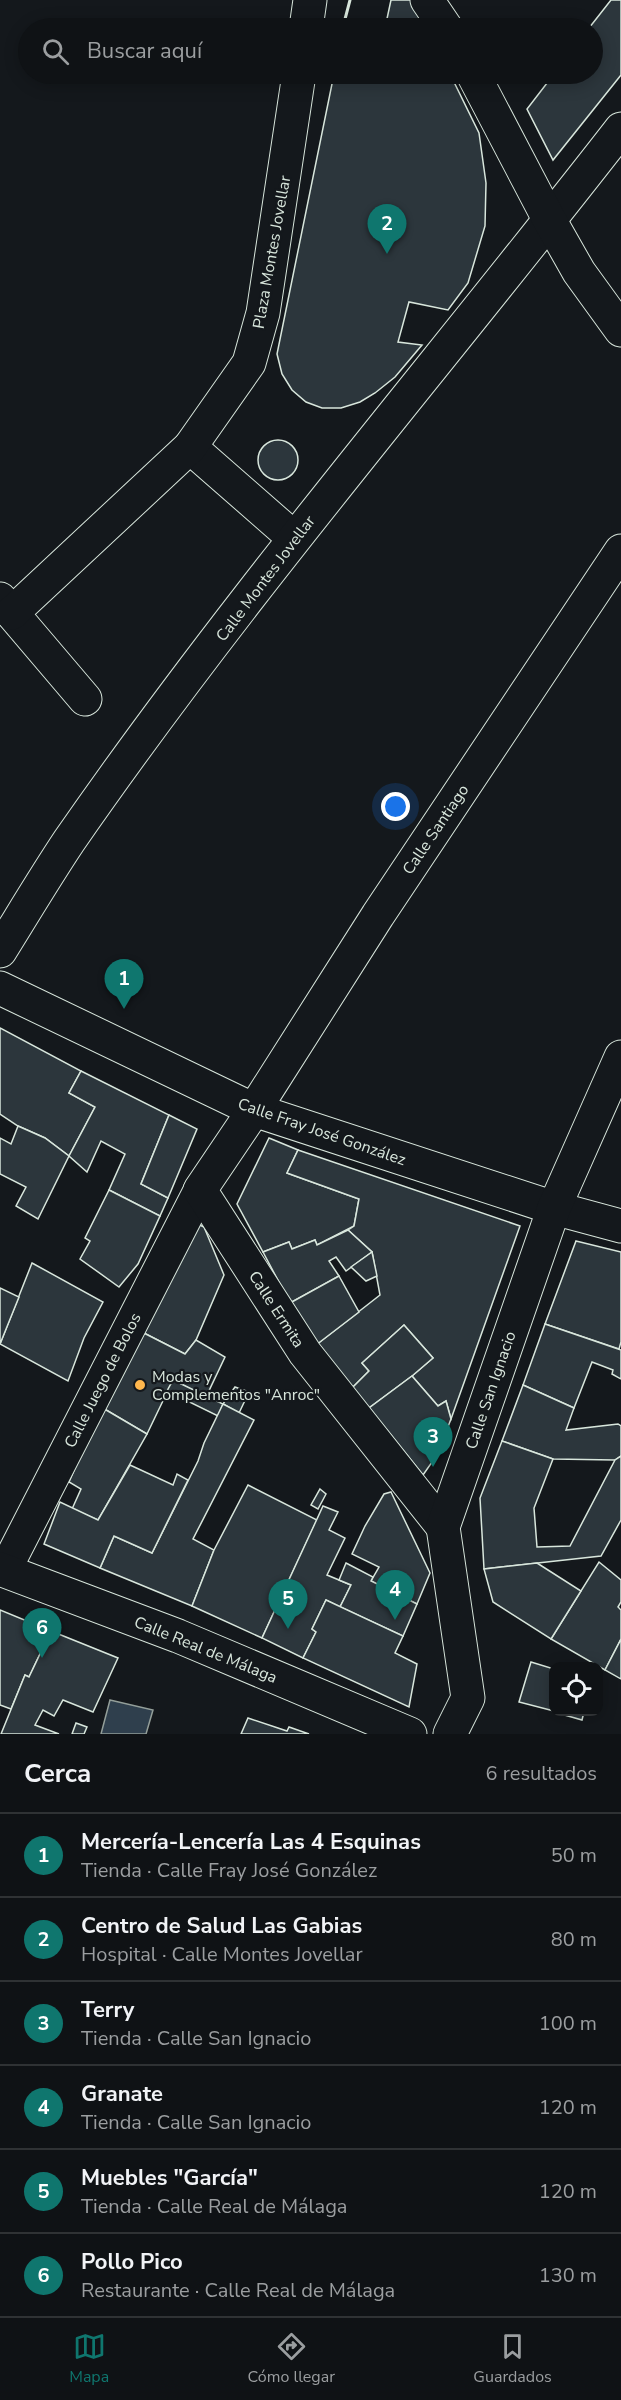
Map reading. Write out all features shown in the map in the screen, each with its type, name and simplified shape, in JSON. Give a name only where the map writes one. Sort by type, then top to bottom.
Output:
[{"type":"street","points":[[307,18],[310,0]]},
{"type":"street","name":"Plaza Montes Jovellar","points":[[6,606],[190,447],[249,363],[263,313],[297,84]]},
{"type":"street","points":[[477,84],[579,272],[621,330]]},
{"type":"street","name":"Calle Montes Jovellar","points":[[0,951],[69,842],[294,538],[550,221],[621,129]]},
{"type":"street","points":[[190,447],[294,538]]},
{"type":"street","name":"Calle Santiago","points":[[254,1110],[378,915],[621,551]]},
{"type":"street","points":[[6,606],[85,699]]},
{"type":"street","name":"Calle Fray José González","points":[[0,988],[254,1110],[554,1208],[621,1226]]},
{"type":"street","name":"Calle San Ignacio","points":[[450,1734],[468,1698],[443,1527],[554,1208],[621,1057]]},
{"type":"street","points":[[200,1190],[254,1110]]},
{"type":"street","name":"Calle Ermita","points":[[200,1190],[305,1353],[443,1527]]},
{"type":"street","name":"Calle Juego de Bolos","points":[[2,1570],[200,1190]]},
{"type":"street","name":"Calle Real de Málaga","points":[[2,1570],[178,1636],[410,1734]]},
{"type":"water","points":[[110,1700],[153,1710],[146,1734],[101,1734]]},
{"type":"building","points":[[391,0],[412,0],[422,18],[387,18]]},
{"type":"building","points":[[611,0],[621,0],[621,75],[553,160],[527,109],[546,84],[603,84],[603,18],[597,18]]},
{"type":"building","points":[[332,84],[455,84],[479,133],[486,183],[485,226],[468,283],[448,310],[409,302],[398,342],[422,345],[395,377],[360,402],[341,408],[322,408],[306,402],[292,390],[282,374],[277,354]]},
{"type":"building","points":[[278,440],[286,441],[292,446],[297,452],[297,468],[292,474],[286,479],[278,480],[270,479],[264,474],[259,468],[258,460],[259,452],[264,446],[270,441]]},
{"type":"building","points":[[0,1028],[81,1071],[69,1093],[95,1107],[69,1156],[45,1138],[18,1126],[0,1114]]},
{"type":"building","points":[[81,1071],[169,1115],[141,1184],[168,1198],[160,1216],[109,1190],[125,1154],[101,1141],[87,1172],[69,1156],[95,1107],[69,1093]]},
{"type":"building","points":[[169,1115],[197,1129],[168,1198],[141,1184]]},
{"type":"building","points":[[18,1126],[45,1138],[69,1156],[38,1219],[16,1206],[26,1187],[0,1174],[0,1138],[11,1144]]},
{"type":"building","points":[[269,1138],[298,1150],[287,1173],[359,1199],[354,1226],[317,1245],[315,1240],[292,1249],[289,1242],[263,1252],[237,1204]]},
{"type":"building","points":[[298,1150],[520,1226],[451,1419],[446,1401],[438,1406],[412,1376],[433,1358],[404,1325],[362,1363],[369,1371],[352,1388],[316,1345],[380,1295],[372,1252],[348,1230],[354,1226],[359,1199],[287,1173]]},
{"type":"building","points":[[109,1190],[160,1216],[138,1264],[119,1287],[80,1259],[90,1241],[85,1238]]},
{"type":"building","points":[[191,1221],[204,1227],[224,1275],[196,1340],[185,1354],[136,1329]]},
{"type":"building","points":[[348,1230],[372,1252],[346,1271],[336,1257],[329,1261],[339,1276],[290,1303],[263,1252],[289,1242],[292,1249],[315,1240],[317,1245]]},
{"type":"building","points":[[576,1241],[621,1252],[621,1342],[619,1349],[545,1324]]},
{"type":"building","points":[[372,1252],[377,1276],[366,1281],[351,1267]]},
{"type":"building","points":[[32,1263],[103,1302],[84,1338],[68,1381],[0,1344]]},
{"type":"building","points":[[339,1276],[359,1312],[316,1345],[290,1303]]},
{"type":"building","points":[[0,1288],[19,1297],[0,1344]]},
{"type":"building","points":[[545,1324],[621,1350],[621,1379],[612,1374],[613,1370],[592,1362],[574,1408],[523,1385]]},
{"type":"building","points":[[404,1325],[433,1358],[369,1408],[352,1388],[369,1371],[362,1363]]},
{"type":"building","points":[[136,1329],[185,1354],[196,1340],[225,1357],[206,1397],[173,1380],[147,1434],[101,1407]]},
{"type":"building","points":[[412,1376],[438,1406],[446,1401],[451,1419],[437,1455],[423,1475],[369,1408]]},
{"type":"building","points":[[173,1380],[223,1404],[218,1416],[167,1391]]},
{"type":"building","points":[[523,1385],[574,1408],[566,1430],[618,1424],[621,1426],[621,1456],[615,1460],[553,1459],[502,1441]]},
{"type":"building","points":[[235,1387],[249,1392],[239,1413],[223,1404]]},
{"type":"building","points":[[223,1404],[254,1420],[193,1539],[214,1550],[192,1606],[100,1568],[114,1536],[152,1553],[198,1461]]},
{"type":"building","points":[[101,1407],[147,1434],[98,1520],[72,1509],[81,1489],[69,1482]]},
{"type":"building","points":[[502,1441],[553,1459],[534,1508],[537,1547],[570,1546],[615,1460],[621,1456],[621,1520],[601,1556],[484,1569],[480,1498]]},
{"type":"building","points":[[130,1465],[173,1485],[177,1474],[188,1480],[152,1553],[114,1536],[100,1568],[44,1544],[60,1502],[98,1520]]},
{"type":"building","points":[[248,1485],[317,1520],[262,1638],[192,1606],[214,1550]]},
{"type":"building","points":[[320,1489],[326,1494],[318,1509],[311,1505]]},
{"type":"building","points":[[391,1492],[430,1573],[417,1604],[371,1581],[379,1567],[352,1554],[384,1494]]},
{"type":"building","points":[[323,1506],[338,1512],[329,1530],[345,1538],[327,1575],[351,1585],[340,1607],[326,1600],[312,1629],[316,1632],[303,1658],[262,1638]]},
{"type":"building","points":[[599,1562],[621,1580],[621,1602],[618,1607],[621,1610],[621,1639],[605,1670],[603,1662],[591,1662],[551,1639]]},
{"type":"building","points":[[346,1563],[373,1577],[371,1581],[417,1604],[403,1636],[340,1607],[351,1585],[339,1580]]},
{"type":"building","points":[[537,1563],[581,1591],[551,1639],[493,1602],[484,1569]]},
{"type":"building","points":[[326,1600],[403,1636],[395,1653],[417,1664],[409,1707],[303,1658],[316,1632],[312,1629]]},
{"type":"building","points":[[0,1610],[51,1631],[29,1677],[25,1675],[11,1709],[0,1705]]},
{"type":"building","points":[[51,1631],[118,1658],[93,1712],[63,1700],[54,1716],[43,1710],[35,1725],[59,1734],[1,1734],[25,1675],[29,1677]]},
{"type":"building","points":[[621,1639],[621,1679],[605,1670]]},
{"type":"building","points":[[531,1662],[549,1667],[549,1710],[519,1702]]},
{"type":"building","points":[[568,1716],[583,1716],[582,1720]]},
{"type":"building","points":[[248,1718],[287,1731],[289,1727],[309,1734],[241,1734]]},
{"type":"building","points":[[76,1723],[87,1727],[84,1734],[72,1734]]},
{"type":"wall","points":[[345,18],[350,0]]},
{"type":"place","name":"Centro de Salud Las Gabias","points":[[387,254]]},
{"type":"place","name":"Mercería-Lencería Las 4 Esquinas","points":[[124,1009]]},
{"type":"place","name":"Modas y Complementos \"Anroc\"","points":[[140,1385]]},
{"type":"place","name":"Terry","points":[[433,1467]]},
{"type":"place","name":"Granate","points":[[395,1620]]},
{"type":"place","name":"Muebles \"García\"","points":[[288,1629]]},
{"type":"place","name":"Pollo Pico","points":[[42,1658]]}]
